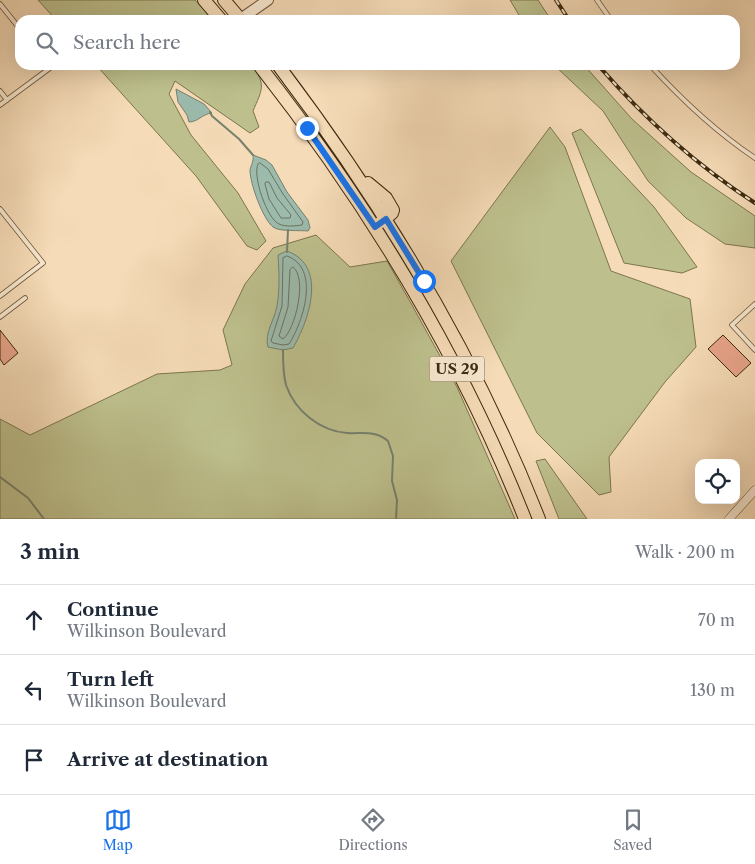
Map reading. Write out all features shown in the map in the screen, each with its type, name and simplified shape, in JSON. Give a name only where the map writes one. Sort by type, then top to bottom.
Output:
[{"type":"main road","points":[[204,0],[217,15]]},
{"type":"main road","points":[[224,0],[236,15]]},
{"type":"main road","name":"US 29","points":[[263,70],[307,128],[375,227],[423,307],[467,389],[525,519]]},
{"type":"main road","points":[[282,70],[354,170],[386,198],[391,206],[392,213],[375,227]]},
{"type":"main road","name":"US 29","points":[[386,219],[451,328],[498,420],[540,519]]},
{"type":"street","points":[[247,15],[268,0]]},
{"type":"street","points":[[729,519],[755,490]]},
{"type":"lane","points":[[597,0],[608,15]]},
{"type":"lane","points":[[0,4],[15,23]]},
{"type":"lane","points":[[0,105],[47,70]]},
{"type":"lane","points":[[654,70],[706,121],[755,158]]},
{"type":"lane","points":[[0,91],[7,100]]},
{"type":"lane","points":[[0,209],[43,263],[0,296]]},
{"type":"lane","points":[[0,317],[25,298]]},
{"type":"lane","points":[[755,304],[732,325],[755,350]]},
{"type":"green space","points":[[38,0],[195,0],[208,15],[52,15]]},
{"type":"green space","points":[[510,0],[538,0],[548,15],[519,15]]},
{"type":"green space","points":[[101,70],[255,70],[261,82],[261,92],[253,111],[259,127],[250,133],[175,81],[169,94],[191,135],[238,193],[266,241],[257,250],[247,246],[196,176]]},
{"type":"green space","points":[[559,70],[588,70],[632,119],[691,172],[755,216],[755,248],[725,244],[686,218],[648,181],[603,111]]},
{"type":"green space","points":[[550,127],[565,147],[611,271],[690,299],[696,347],[665,382],[609,457],[611,492],[599,495],[537,433],[451,261]]},
{"type":"green space","points":[[581,129],[654,207],[697,267],[682,273],[624,263],[572,133]]},
{"type":"green space","points":[[316,235],[350,267],[387,261],[457,387],[515,519],[0,519],[0,419],[30,435],[157,374],[220,370],[232,365],[223,330],[245,284],[273,248]]},
{"type":"green space","points":[[545,459],[587,519],[559,519],[536,461]]},
{"type":"water","points":[[176,89],[204,104],[212,113],[189,122],[187,115],[178,102]]},
{"type":"water","points":[[253,155],[266,160],[272,165],[287,192],[308,220],[310,228],[308,231],[280,230],[269,223],[261,209],[252,184],[250,170]]},
{"type":"water","points":[[287,251],[300,258],[307,269],[311,281],[311,295],[305,323],[293,348],[283,350],[268,347],[267,337],[278,300],[278,255]]},
{"type":"building","points":[[0,330],[18,353],[4,365],[0,359]]},
{"type":"building","points":[[723,335],[751,363],[736,377],[708,349]]},
{"type":"waterway","points":[[210,112],[253,155]]},
{"type":"waterway","points":[[287,252],[288,230]]},
{"type":"waterway","points":[[283,350],[286,385],[296,403],[310,418],[318,424],[337,431],[374,434],[388,441],[393,456],[392,481],[397,500],[396,519]]},
{"type":"waterway","points":[[0,477],[28,498],[44,519]]},
{"type":"railway","points":[[556,0],[566,15]]},
{"type":"railway","points":[[602,70],[634,104],[672,140],[712,173],[755,203]]},
{"type":"route","points":[[307,128],[375,227],[386,219],[424,281]]}]
